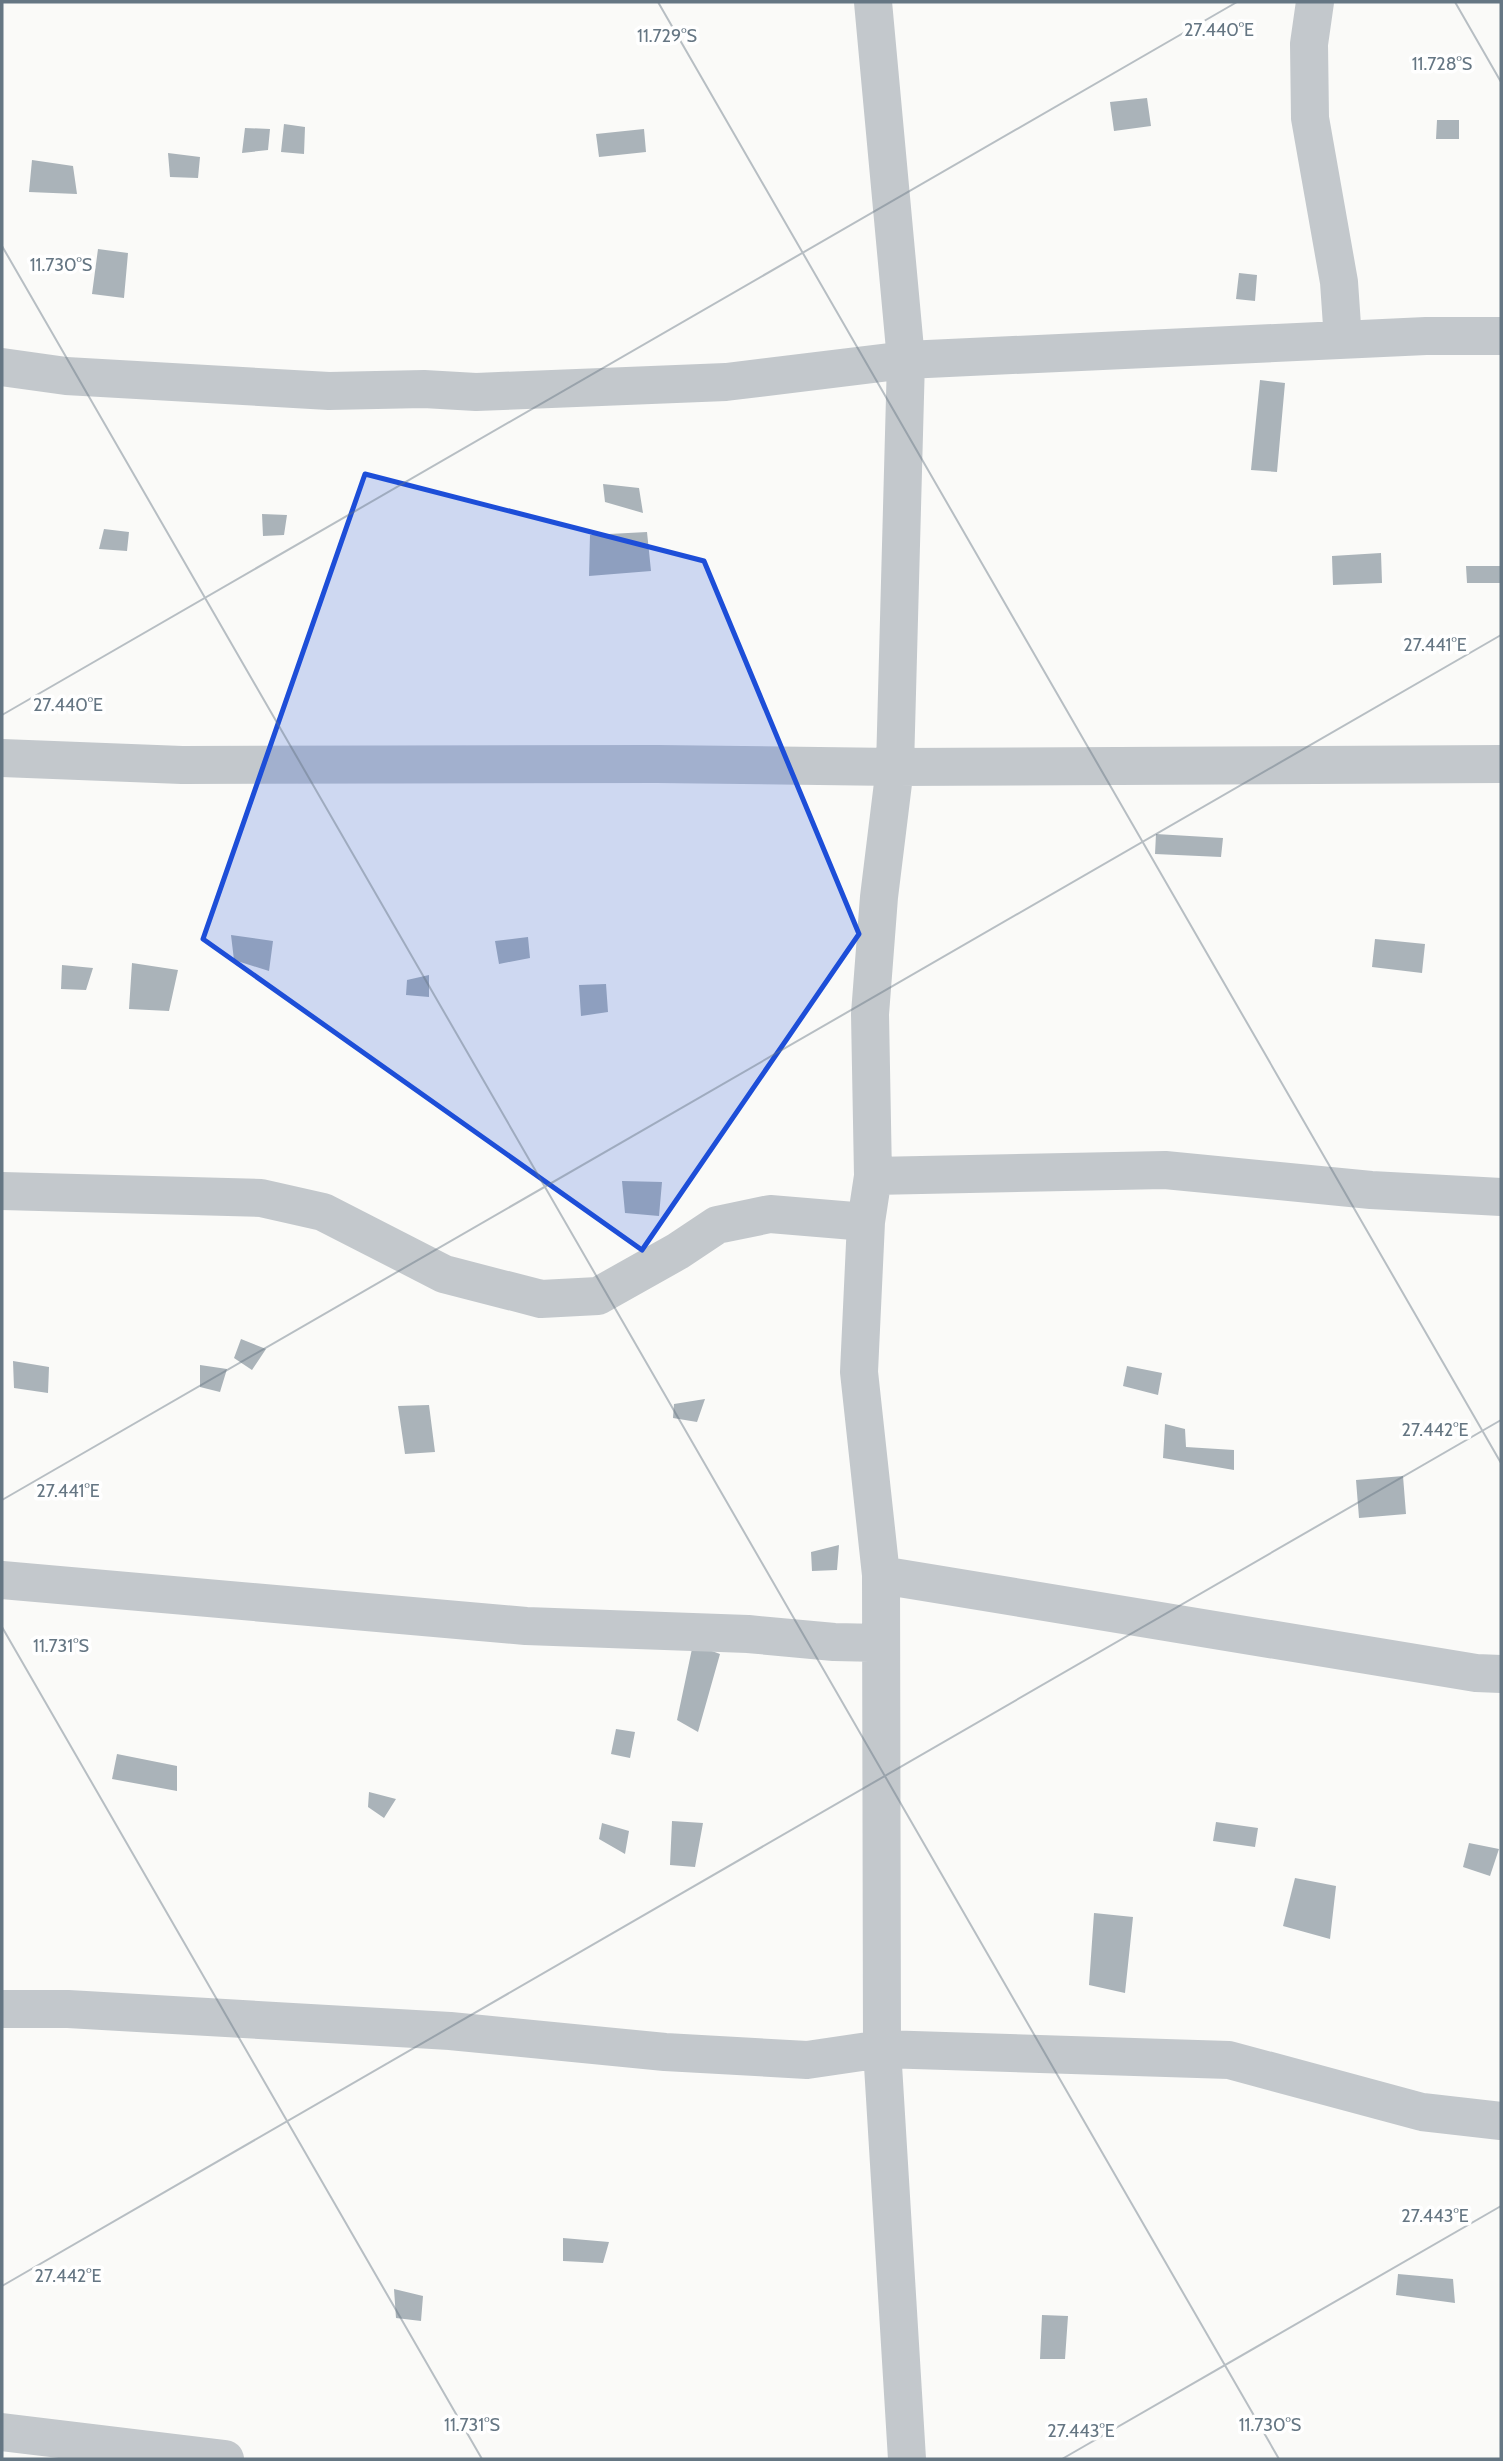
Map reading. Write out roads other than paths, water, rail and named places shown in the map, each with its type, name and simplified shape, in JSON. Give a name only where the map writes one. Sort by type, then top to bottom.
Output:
[{"type":"street","points":[[873,2],[906,360],[895,767],[879,897],[870,1014],[873,1176],[866,1222],[859,1372],[881,1576],[882,2049],[907,2459]]},
{"type":"street","points":[[1315,2],[1309,44],[1310,118],[1337,271],[1343,340]]},
{"type":"street","points":[[2,368],[66,376],[329,391],[424,389],[476,392],[726,382],[906,360],[1343,340],[1501,336]]},
{"type":"street","points":[[2,758],[182,765],[616,764],[895,767],[1501,764]]},
{"type":"street","points":[[873,1176],[1165,1170],[1371,1190],[1501,1197]]},
{"type":"street","points":[[2,1191],[261,1198],[323,1212],[444,1274],[541,1299],[598,1296],[678,1251],[717,1225],[770,1214],[866,1222]]},
{"type":"street","points":[[881,1576],[1476,1673],[1501,1674]]},
{"type":"street","points":[[2,1580],[526,1626],[748,1634],[834,1642],[881,1643]]},
{"type":"street","points":[[2,2009],[68,2009],[450,2031],[665,2052],[807,2060],[882,2049],[1229,2060],[1422,2112],[1501,2122]]},
{"type":"street","points":[[2,2432],[225,2459]]}]
